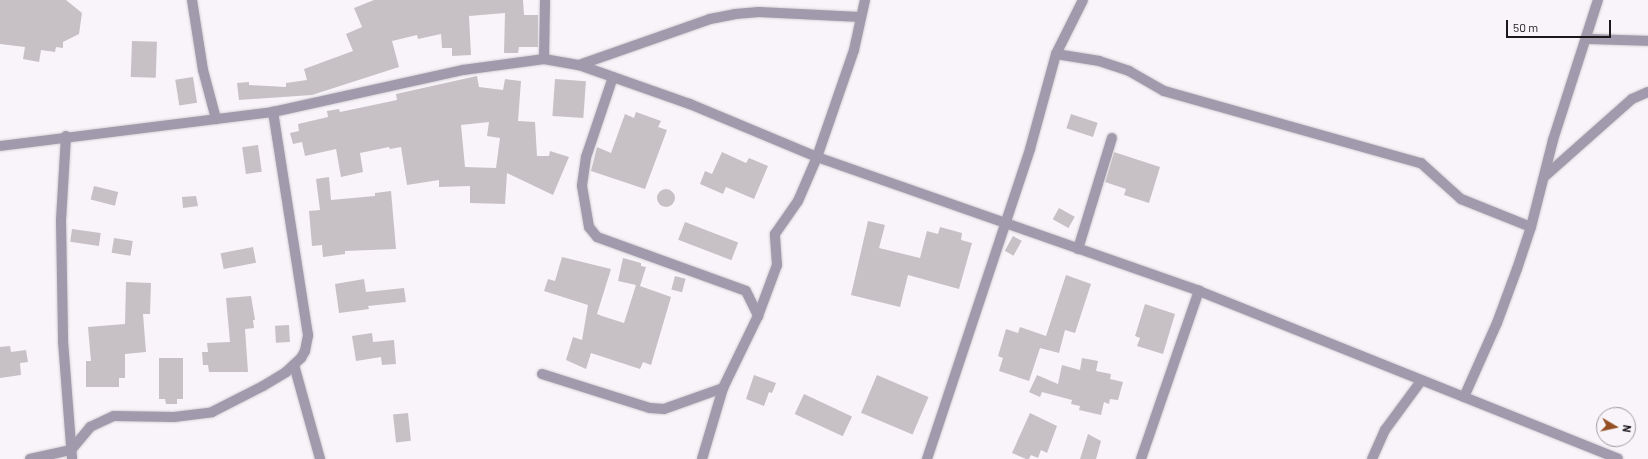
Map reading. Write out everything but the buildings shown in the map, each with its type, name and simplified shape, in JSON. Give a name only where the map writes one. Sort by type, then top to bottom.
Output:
[{"type":"street","points":[[192,0],[203,70],[216,119]]},
{"type":"street","points":[[544,59],[545,0]]},
{"type":"street","points":[[702,459],[724,388],[758,316],[777,264],[776,234],[798,201],[817,157],[854,50],[860,16],[865,0]]},
{"type":"street","points":[[927,459],[1006,224],[1056,54],[1083,0]]},
{"type":"street","points":[[1464,397],[1497,324],[1531,227],[1544,177],[1598,0]]},
{"type":"street","points":[[579,65],[710,18],[759,12],[860,16]]},
{"type":"street","points":[[1586,39],[1648,41]]},
{"type":"street","points":[[1056,54],[1099,61],[1130,71],[1164,90],[1421,163],[1460,199],[1531,227]]},
{"type":"street","points":[[0,146],[66,136],[273,112],[463,70],[544,59],[579,65],[690,104],[817,157],[1199,291],[1464,397],[1607,457],[1618,459]]},
{"type":"street","points":[[613,77],[586,157],[582,186],[589,227],[597,237],[746,291],[758,316]]},
{"type":"street","points":[[1544,177],[1632,99],[1648,92]]},
{"type":"street","points":[[30,459],[72,454],[90,427],[103,419],[129,415],[174,417],[212,412],[239,400],[294,365],[305,351],[308,336],[273,112]]},
{"type":"street","points":[[66,136],[61,220],[63,341],[72,454]]},
{"type":"street","points":[[1078,249],[1112,138]]},
{"type":"street","points":[[1141,459],[1199,291]]},
{"type":"street","points":[[294,365],[320,459]]},
{"type":"street","points":[[542,374],[650,408],[664,409],[724,388]]},
{"type":"street","points":[[1372,459],[1385,430],[1421,381]]}]
